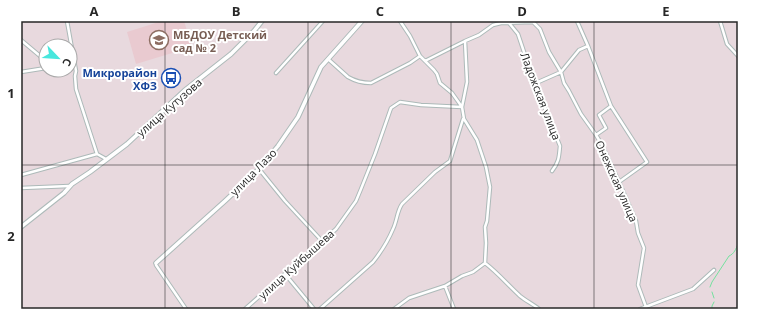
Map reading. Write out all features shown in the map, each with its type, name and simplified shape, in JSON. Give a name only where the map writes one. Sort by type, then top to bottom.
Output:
[{"type":"street","points":[[67,21],[70,38]]},
{"type":"street","name":"улица Кутузова","points":[[21,227],[64,192],[69,186],[126,144],[184,91],[231,54],[262,21]]},
{"type":"street","points":[[276,73],[323,21]]},
{"type":"street","name":"улица Лазо","points":[[186,309],[156,263],[259,169],[278,146],[298,117],[321,67],[362,21]]},
{"type":"street","points":[[400,21],[410,36],[420,56],[437,74],[440,83],[452,93],[462,107]]},
{"type":"street","points":[[425,61],[479,35],[493,25],[501,23],[534,21]]},
{"type":"street","name":"Онежская улица","points":[[534,21],[540,29],[549,52],[561,72],[564,83],[581,114],[596,135],[636,221],[638,233],[644,248],[638,285],[646,307]]},
{"type":"street","points":[[577,21],[611,106],[647,162],[619,182]]},
{"type":"street","points":[[720,21],[727,44],[738,56]]},
{"type":"street","name":"Ладожская улица","points":[[509,23],[518,34],[560,146],[557,165],[552,171]]},
{"type":"street","points":[[21,40],[38,54]]},
{"type":"street","points":[[394,309],[409,298],[445,286],[473,272],[485,262],[485,227],[488,221],[490,187],[486,167],[477,140],[464,119],[462,107],[467,82],[465,41]]},
{"type":"street","points":[[536,83],[561,72],[580,50],[588,46]]},
{"type":"street","points":[[328,59],[348,77],[364,83],[371,83],[410,63],[420,56]]},
{"type":"street","points":[[21,72],[38,69]]},
{"type":"street","points":[[75,78],[76,89],[97,154],[106,159]]},
{"type":"street","name":"улица Куйбышева","points":[[245,309],[336,229],[356,201],[375,154],[390,108],[400,102],[421,105],[462,107]]},
{"type":"street","points":[[596,135],[606,128],[599,116],[611,106]]},
{"type":"street","points":[[320,309],[380,254],[394,228],[402,204],[434,172],[450,161],[464,119]]},
{"type":"street","points":[[21,176],[97,154]]},
{"type":"street","points":[[259,169],[285,201],[322,241]]},
{"type":"street","points":[[21,188],[69,186]]},
{"type":"street","points":[[485,262],[523,298],[539,309]]},
{"type":"street","points":[[640,309],[693,289],[714,270]]},
{"type":"street","points":[[285,274],[314,309]]},
{"type":"street","points":[[445,286],[454,309]]},
{"type":"shaded area","name":"МБДОУ Детский сад № 2","points":[[162,21],[184,21],[192,47],[136,64],[127,32]]},
{"type":"waterway","points":[[710,287],[729,256],[735,251],[738,244]]},
{"type":"waterway","points":[[712,292],[714,298]]},
{"type":"waterway","points":[[712,309],[714,302]]},
{"type":"place","name":"МБДОУ Детский сад № 2","points":[[159,40]]},
{"type":"place","name":"Микрорайон ХФЗ","points":[[171,78]]}]
